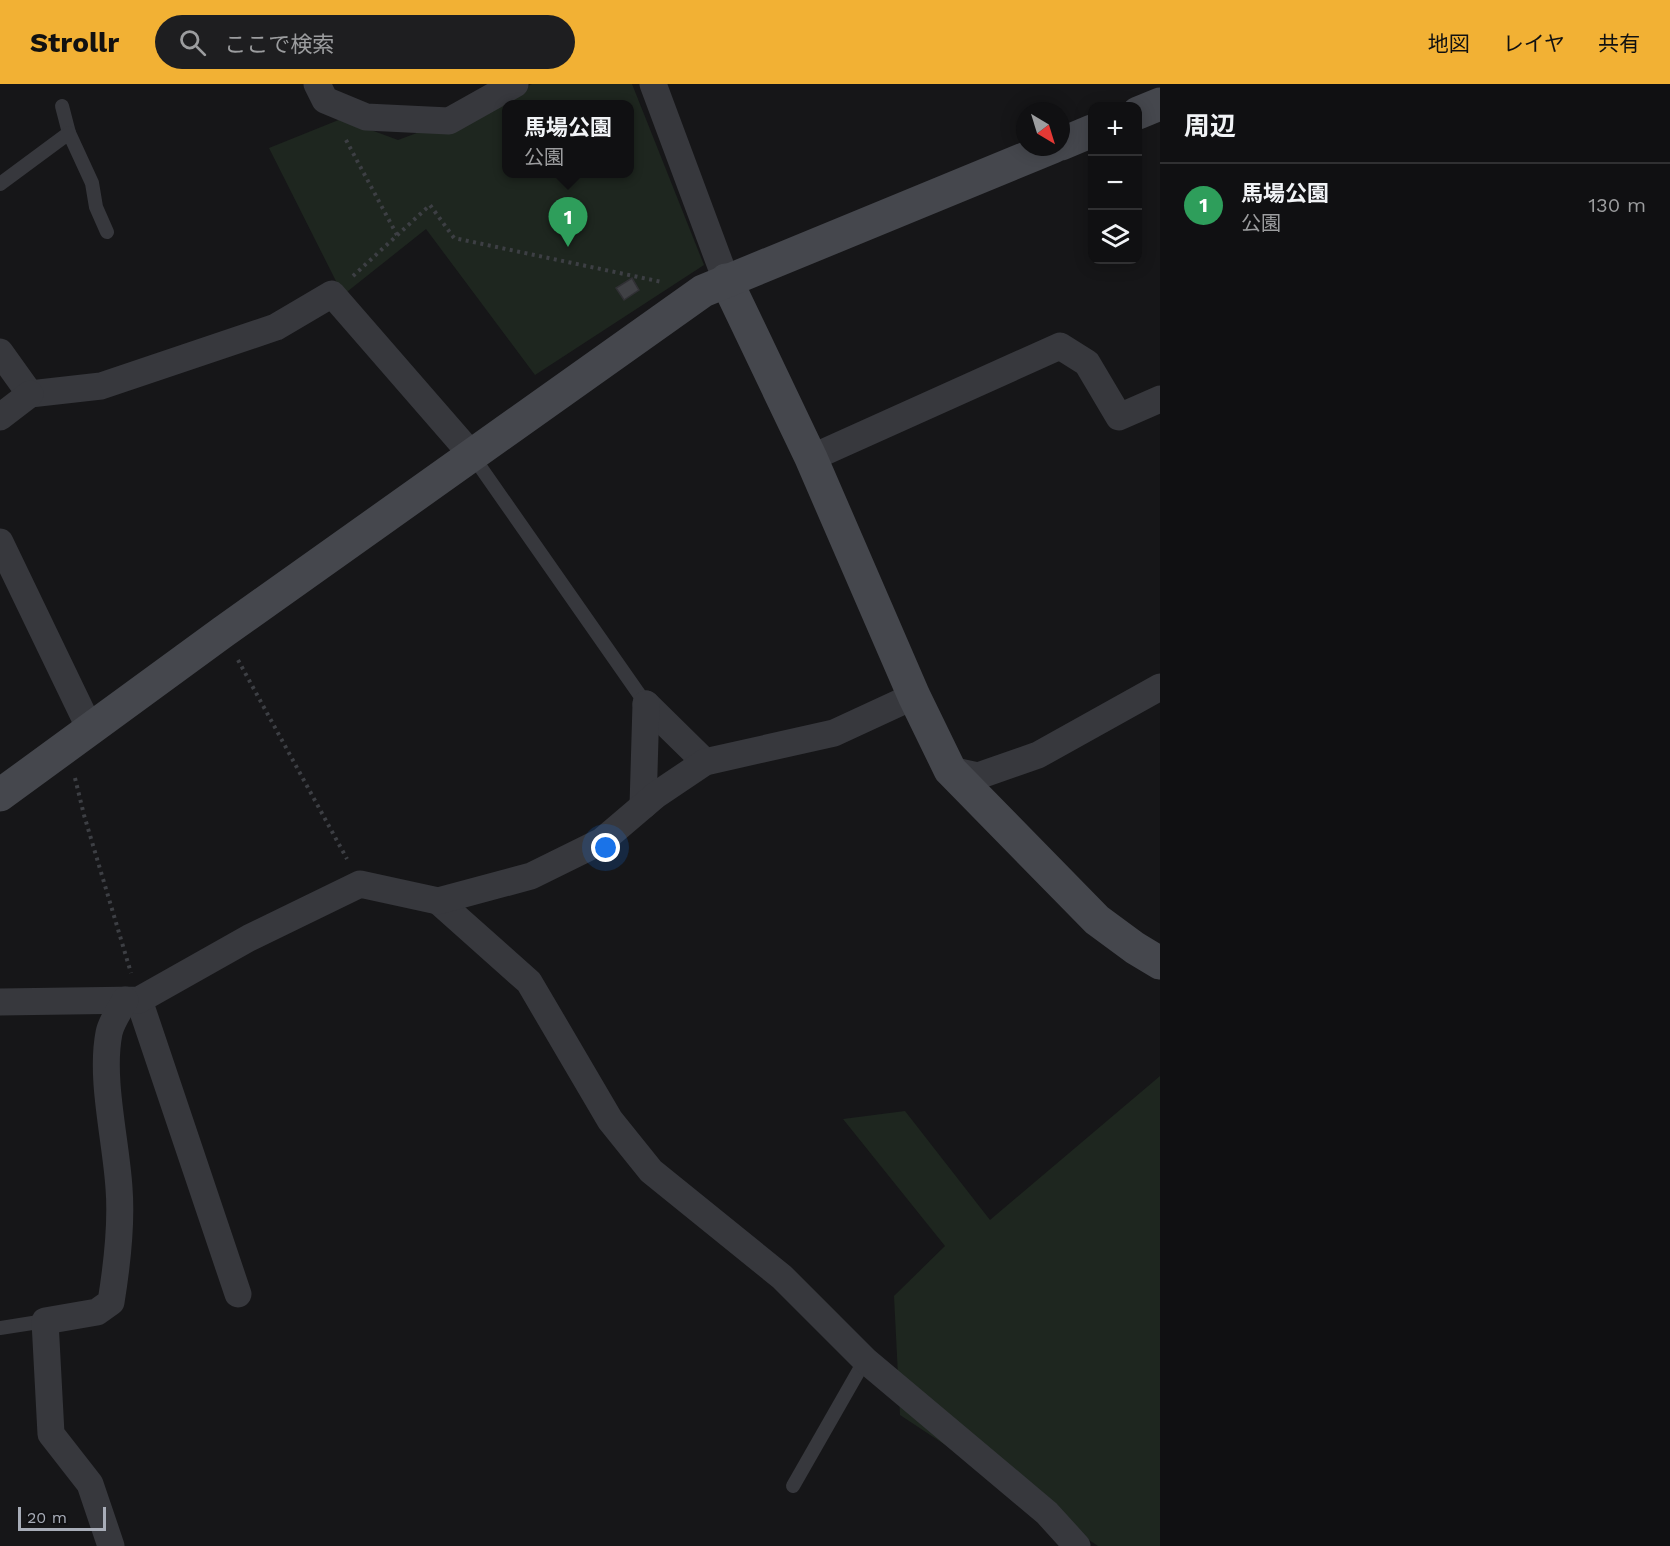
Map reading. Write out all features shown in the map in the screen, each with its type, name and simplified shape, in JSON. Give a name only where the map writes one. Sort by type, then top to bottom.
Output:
[{"type":"street","points":[[321,92],[366,117],[449,121],[515,84]]},
{"type":"street","points":[[653,84],[715,285],[811,458],[914,696],[950,770],[1097,920],[1160,963]]},
{"type":"street","points":[[1142,111],[1160,104]]},
{"type":"street","points":[[1070,140],[1088,133]]},
{"type":"street","points":[[0,795],[223,632],[715,285],[1031,156]]},
{"type":"street","points":[[0,417],[30,394],[101,386],[276,327],[332,294],[472,455]]},
{"type":"street","points":[[811,458],[1060,346],[1087,363],[1119,417],[1160,399]]},
{"type":"street","points":[[0,352],[30,394]]},
{"type":"street","points":[[0,542],[79,737]]},
{"type":"street","points":[[950,770],[978,776],[1038,755],[1160,687]]},
{"type":"street","points":[[111,1546],[90,1484],[51,1434],[45,1321],[97,1312],[111,1302],[117,1262],[119,1191],[108,1091],[107,1056],[109,1031],[132,1000],[249,938],[360,884],[438,901],[531,876],[602,841],[656,795],[705,762],[834,733],[914,696]]},
{"type":"street","points":[[646,704],[705,762]]},
{"type":"street","points":[[643,806],[646,704]]},
{"type":"street","points":[[438,901],[529,982],[610,1120],[651,1172],[782,1277],[865,1360],[1047,1513],[1077,1546]]},
{"type":"street","points":[[0,1002],[132,1000]]},
{"type":"street","points":[[132,1000],[238,1294]]},
{"type":"lane","points":[[62,106],[69,133],[92,183],[96,207],[107,232]]},
{"type":"lane","points":[[0,184],[69,133]]},
{"type":"lane","points":[[472,455],[646,704]]},
{"type":"lane","points":[[0,1328],[45,1321]]},
{"type":"lane","points":[[793,1486],[865,1360]]},
{"type":"path","points":[[321,92],[397,235]]},
{"type":"path","points":[[332,294],[430,205],[454,238],[715,285]]},
{"type":"path","points":[[223,632],[360,884]]},
{"type":"path","points":[[79,737],[84,815],[132,1000]]},
{"type":"shaded area","points":[[532,84],[632,84],[704,265],[535,375],[426,229],[343,295],[269,148],[341,119],[398,140],[449,121]]},
{"type":"shaded area","points":[[1160,1076],[1160,1546],[1098,1546],[900,1415],[894,1296],[945,1246],[843,1119],[905,1111],[990,1220]]},
{"type":"building","points":[[632,278],[639,290],[624,300],[616,288]]},
{"type":"place","name":"馬場公園","points":[[568,247]]}]
